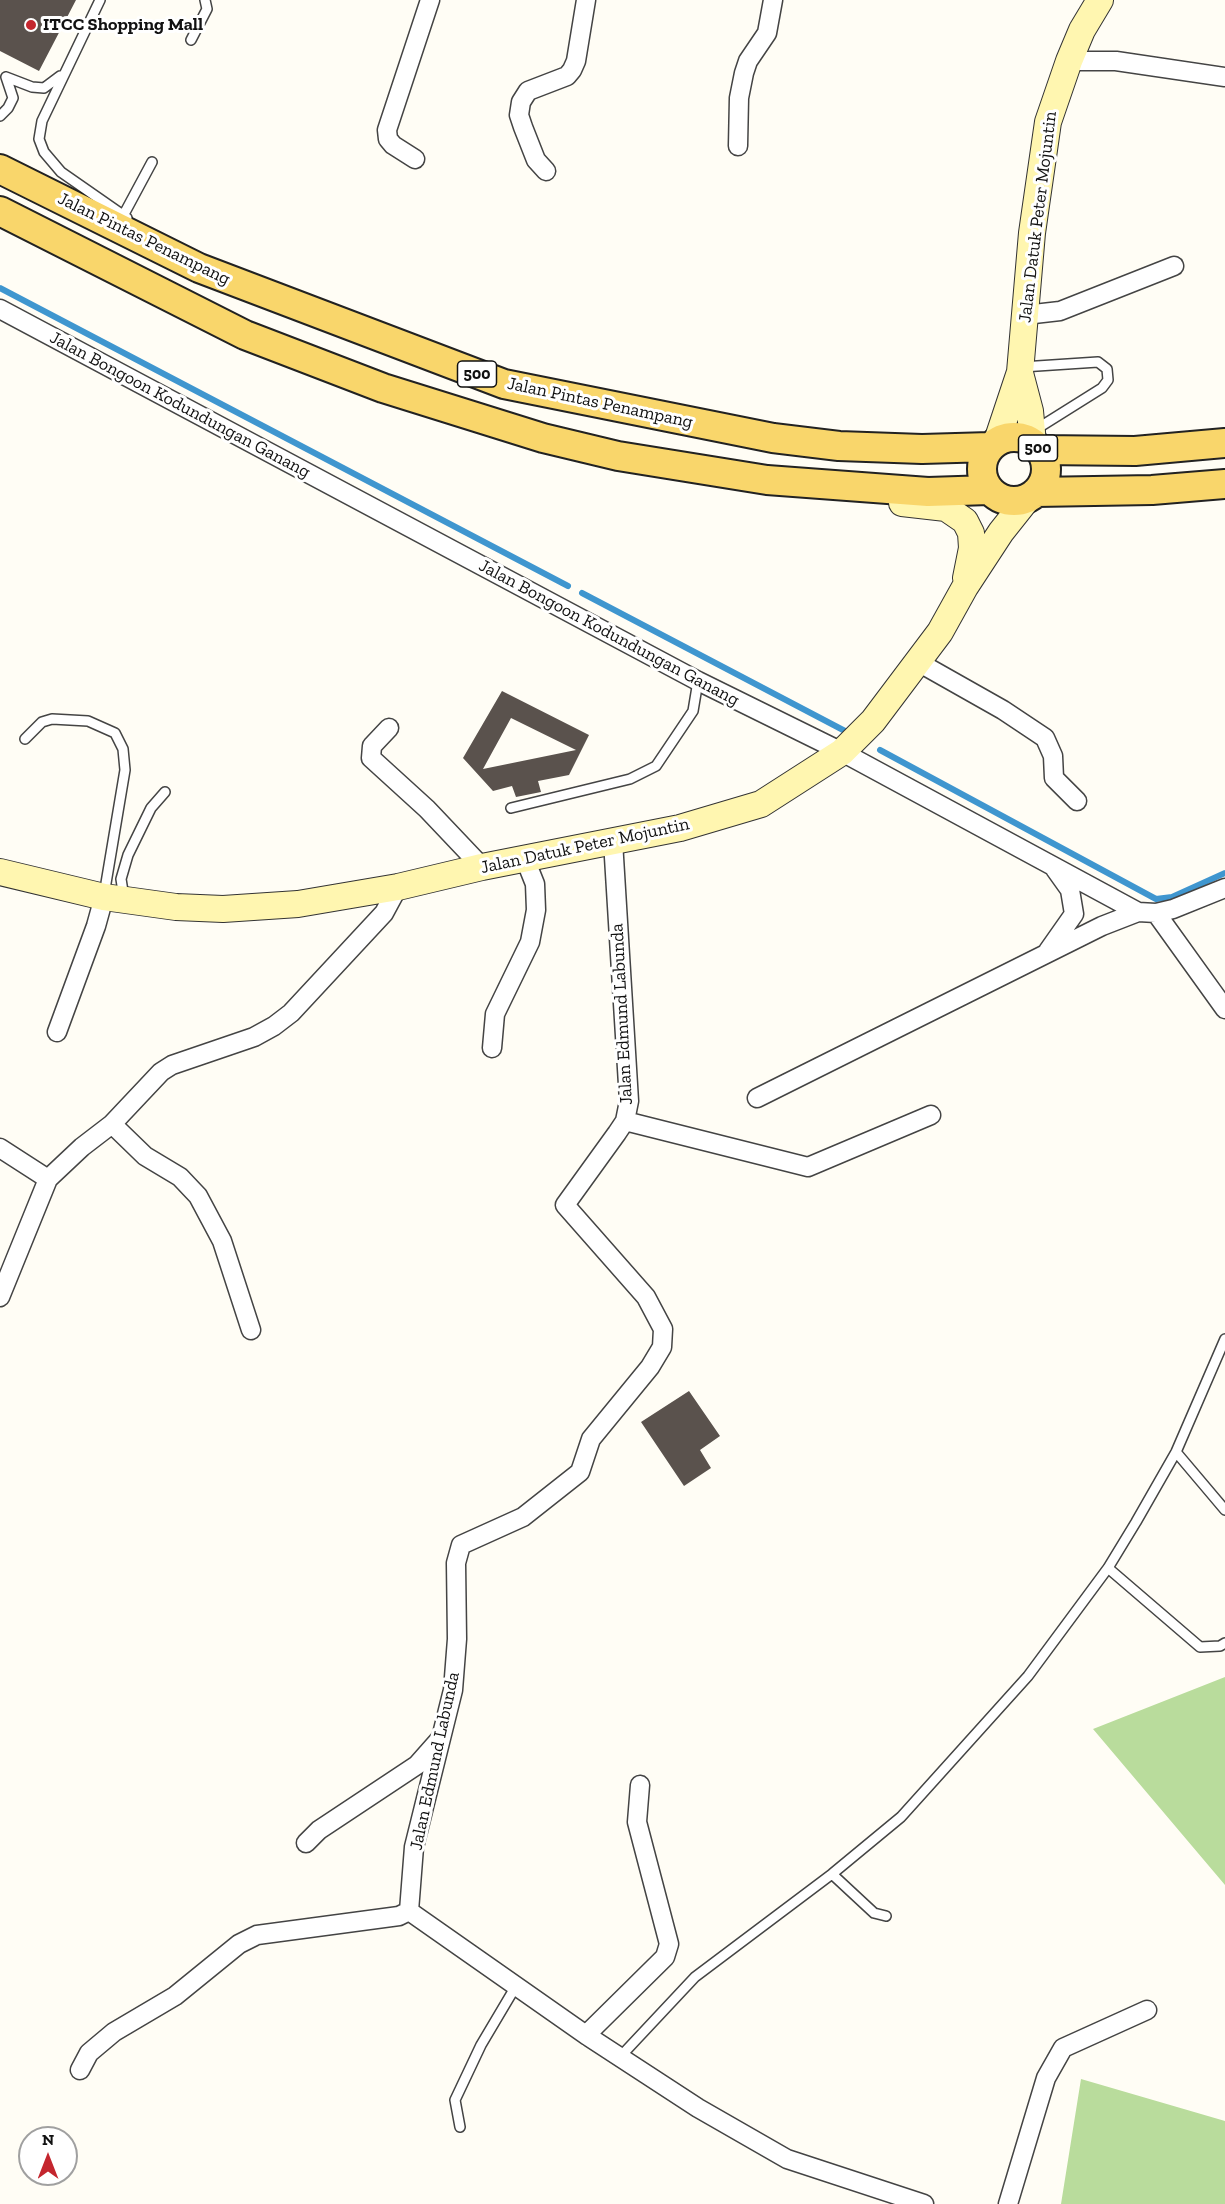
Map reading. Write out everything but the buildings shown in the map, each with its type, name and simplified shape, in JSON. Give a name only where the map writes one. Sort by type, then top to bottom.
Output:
[{"type":"main road","name":"Jalan Datuk Peter Mojuntin","points":[[994,444],[1020,369],[1032,233],[1048,122],[1082,30],[1100,0]]},
{"type":"main road","name":"Jalan Pintas Penampang","points":[[0,169],[199,268],[504,384],[773,438],[839,446],[922,449],[994,444]]},
{"type":"main road","name":"500","points":[[0,211],[245,335],[383,388],[543,438],[618,456],[799,483],[928,492],[989,490],[1010,501],[1032,495],[1152,490],[1225,484]]},
{"type":"main road","name":"Jalan Datuk Peter Mojuntin","points":[[1020,369],[1035,442]]},
{"type":"main road","name":"500","points":[[994,444],[1016,437],[1035,442],[1127,451],[1225,443]]},
{"type":"main road","name":"500","points":[[1032,495],[1045,476],[1046,467],[1035,442]]},
{"type":"main road","points":[[989,490],[984,482],[981,464],[994,444]]},
{"type":"main road","points":[[799,483],[824,493],[868,500],[934,505],[958,515],[971,533],[972,548],[965,587]]},
{"type":"main road","name":"Jalan Datuk Peter Mojuntin","points":[[0,872],[114,899],[176,907],[223,909],[298,904],[398,887],[482,867],[680,828],[761,804],[842,752],[873,721],[940,632],[965,587],[1001,532],[1032,495]]},
{"type":"street","points":[[415,159],[393,145],[388,139],[387,130],[430,0]]},
{"type":"street","points":[[546,171],[536,160],[523,127],[519,116],[520,102],[528,91],[567,76],[572,70],[576,61],[585,0]]},
{"type":"street","points":[[738,146],[739,98],[744,74],[748,61],[767,33],[772,0]]},
{"type":"street","points":[[1069,61],[1116,61],[1225,77]]},
{"type":"street","points":[[1025,315],[1060,310],[1174,266]]},
{"type":"street","name":"Jalan Bongoon Kodundungan Ganang","points":[[0,309],[698,681],[842,752],[1053,866],[1147,912]]},
{"type":"street","points":[[918,662],[1003,710],[1045,738],[1053,756],[1054,778],[1077,801]]},
{"type":"street","points":[[388,728],[372,746],[371,758],[427,809],[482,867]]},
{"type":"street","name":"Jalan Edmund Labunda","points":[[409,1911],[414,1847],[456,1670],[456,1563],[461,1545],[523,1517],[580,1472],[591,1439],[650,1367],[662,1347],[663,1329],[646,1297],[565,1205],[625,1121],[629,1101],[613,841]]},
{"type":"street","points":[[492,1048],[495,1014],[530,942],[536,910],[535,884],[525,859]]},
{"type":"street","points":[[1045,955],[1074,914],[1070,890],[1053,866]]},
{"type":"street","points":[[0,1297],[48,1179],[82,1147],[112,1124],[148,1084],[172,1065],[254,1037],[282,1020],[384,913],[398,887]]},
{"type":"street","points":[[757,1098],[1045,955],[1147,912],[1199,900],[1225,888]]},
{"type":"street","points":[[57,1032],[96,927],[114,899]]},
{"type":"street","points":[[1147,912],[1225,1009]]},
{"type":"street","points":[[625,1121],[808,1167],[931,1115]]},
{"type":"street","points":[[112,1124],[145,1156],[180,1177],[198,1196],[222,1241],[251,1330]]},
{"type":"street","points":[[0,1148],[48,1179]]},
{"type":"street","points":[[306,1843],[319,1830],[417,1765],[440,1739]]},
{"type":"street","points":[[586,2035],[665,1957],[669,1944],[638,1822],[640,1785]]},
{"type":"street","points":[[80,2070],[89,2053],[114,2032],[175,1996],[239,1944],[257,1935],[399,1916],[409,1911],[586,2035],[698,2108],[787,2159],[924,2204]]},
{"type":"street","points":[[1008,2204],[1046,2078],[1063,2048],[1147,2010]]},
{"type":"lane","points":[[100,0],[99,7],[62,74],[39,129],[44,152],[61,172],[199,268]]},
{"type":"lane","points":[[191,40],[207,9],[205,0]]},
{"type":"lane","points":[[0,116],[8,108],[13,98],[6,77],[32,87],[44,88],[62,74]]},
{"type":"lane","points":[[123,216],[152,162]]},
{"type":"lane","points":[[1020,369],[1098,362],[1107,369],[1107,380],[1102,388],[1035,442]]},
{"type":"lane","points":[[511,808],[630,779],[656,766],[693,711],[698,681]]},
{"type":"lane","points":[[25,739],[42,722],[52,718],[88,721],[115,733],[123,749],[124,770],[114,899]]},
{"type":"lane","points":[[114,899],[128,855],[151,808],[165,792]]},
{"type":"lane","points":[[620,2057],[694,1977],[832,1874],[901,1817],[1029,1676],[1108,1568],[1176,1452],[1225,1339]]},
{"type":"lane","points":[[1176,1452],[1225,1510]]},
{"type":"lane","points":[[1108,1568],[1200,1647],[1220,1646],[1225,1643]]},
{"type":"lane","points":[[832,1874],[874,1912],[885,1916]]},
{"type":"lane","points":[[460,2127],[455,2111],[455,2100],[481,2045],[516,1986]]},
{"type":"green space","points":[[1225,1677],[1225,1885],[1093,1729]]},
{"type":"green space","points":[[1081,2079],[1225,2121],[1225,2204],[1061,2204]]},
{"type":"waterway","points":[[0,288],[568,586]]},
{"type":"waterway","points":[[582,593],[845,731]]},
{"type":"waterway","points":[[880,750],[1156,899],[1172,897],[1225,873]]},
{"type":"place","name":"ITCC Shopping Mall","points":[[31,25]]}]
